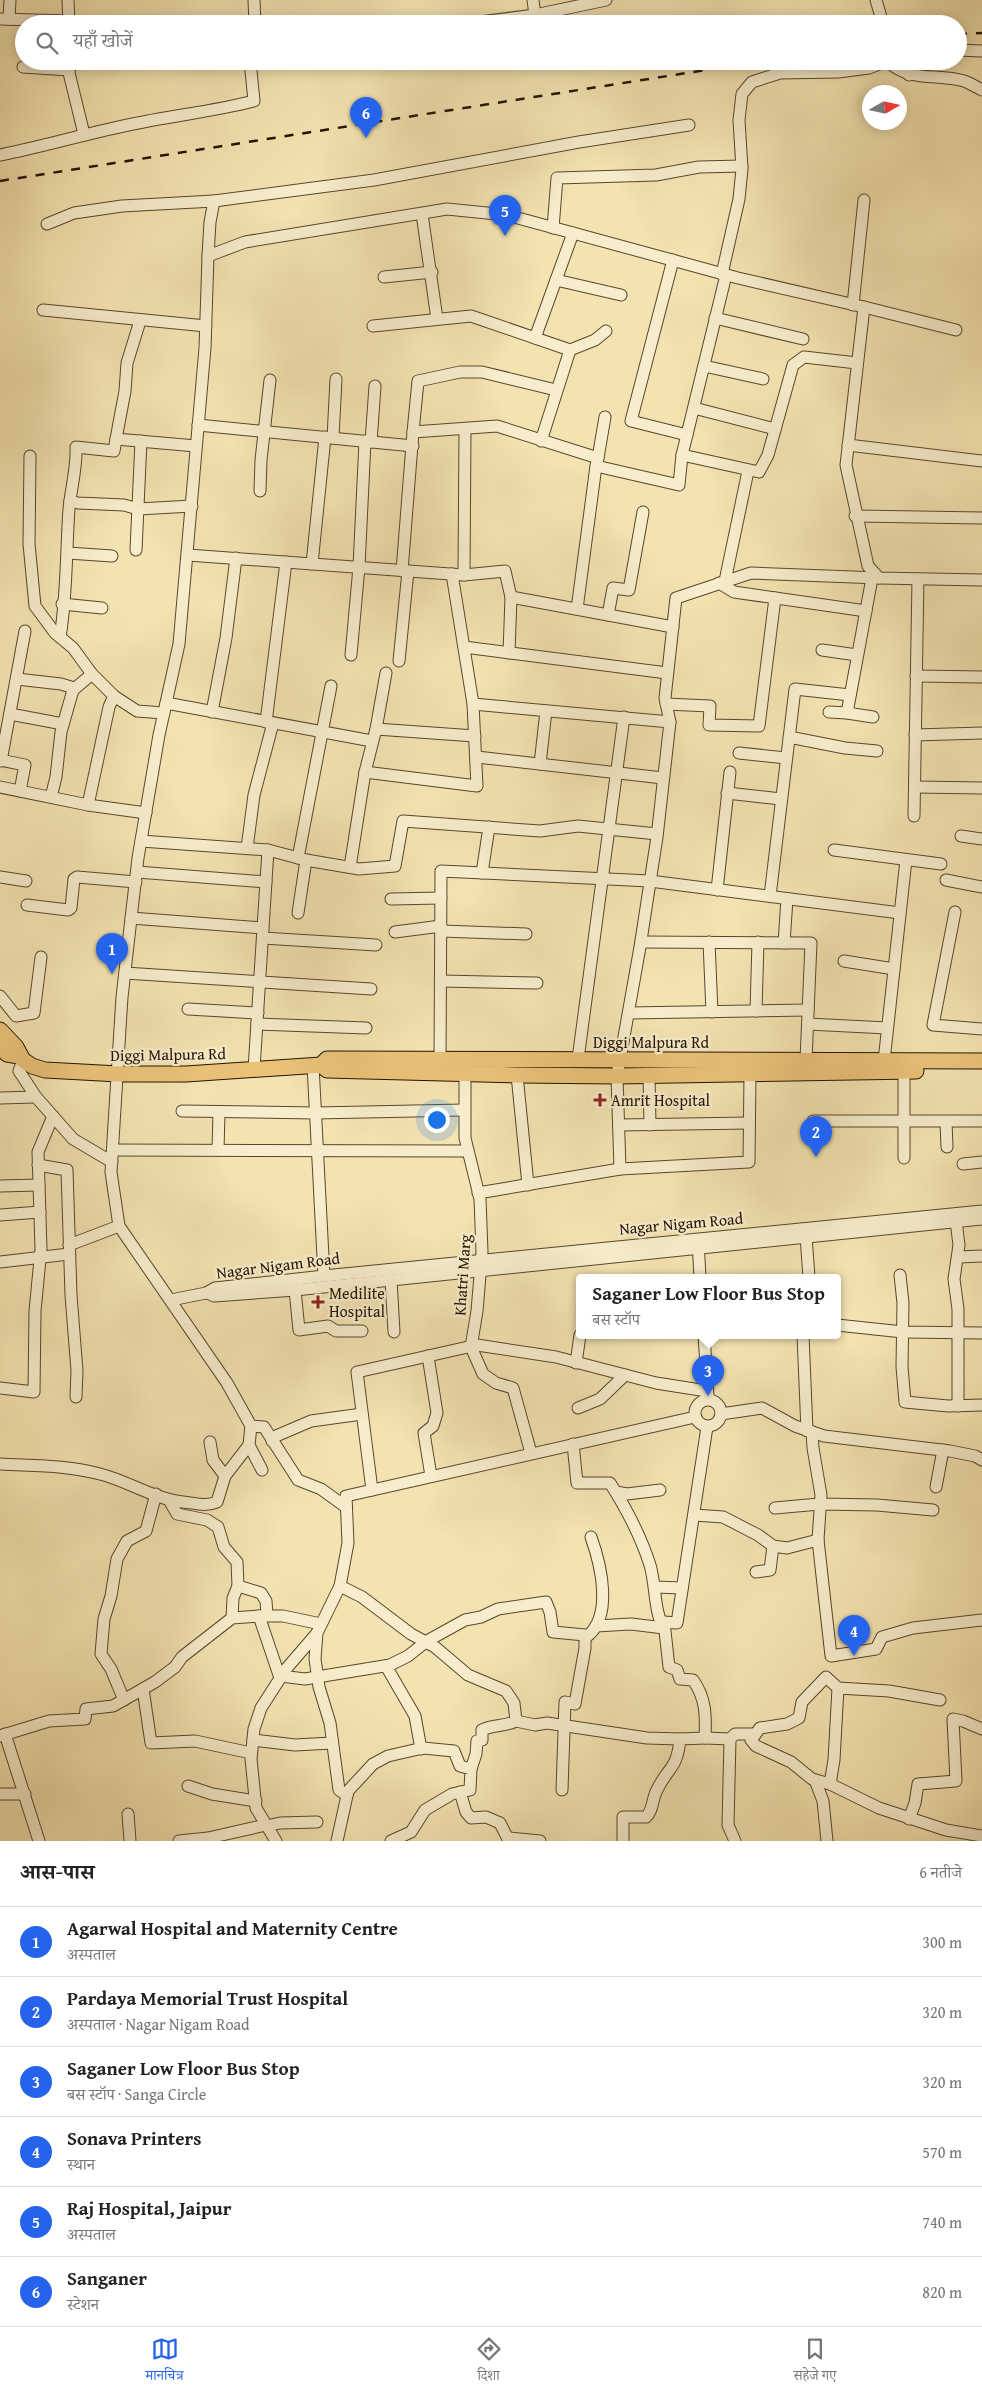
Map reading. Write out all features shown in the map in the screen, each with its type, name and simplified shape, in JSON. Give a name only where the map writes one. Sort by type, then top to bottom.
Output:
[{"type":"main road","points":[[0,1030],[16,1047],[12,1054]]},
{"type":"main road","name":"Diggi Malpura Rd","points":[[12,1054],[32,1066],[45,1070],[119,1074],[186,1074],[317,1065],[327,1070],[578,1059],[982,1061]]},
{"type":"main road","name":"Diggi Malpura Rd","points":[[440,1066],[465,1074],[617,1076],[982,1070]]},
{"type":"street","points":[[5,19],[10,0]]},
{"type":"street","points":[[68,0],[68,15]]},
{"type":"street","points":[[254,0],[255,15]]},
{"type":"street","points":[[533,0],[535,14]]},
{"type":"street","points":[[528,15],[586,2],[606,0]]},
{"type":"street","points":[[876,0],[880,15]]},
{"type":"street","points":[[967,50],[982,51]]},
{"type":"street","points":[[71,70],[84,134]]},
{"type":"street","points":[[0,155],[139,122],[218,111],[254,101],[251,70]]},
{"type":"street","points":[[413,432],[497,426],[597,462],[679,485],[682,455],[715,318],[739,199],[742,166],[739,120],[742,94],[752,82],[780,73],[854,70]]},
{"type":"street","points":[[898,70],[910,75],[964,81],[982,90]]},
{"type":"street","points":[[910,75],[911,70]]},
{"type":"street","points":[[47,224],[74,213],[122,206],[214,201],[374,180],[579,142],[689,125]]},
{"type":"street","points":[[554,228],[557,178],[656,175],[700,167],[742,166]]},
{"type":"street","points":[[864,200],[857,363],[846,465],[855,516],[868,566],[876,578]]},
{"type":"street","points":[[0,1464],[63,1466],[101,1474],[169,1500],[208,1506],[217,1502],[225,1476],[249,1445],[251,1426],[227,1383],[119,1226],[112,1184],[125,973],[136,877],[165,708],[179,644],[206,326],[210,222],[214,201]]},
{"type":"street","points":[[208,256],[245,242],[422,214],[447,208],[507,215],[724,274],[956,330]]},
{"type":"street","points":[[422,214],[432,272],[437,319]]},
{"type":"street","points":[[535,338],[573,233]]},
{"type":"street","points":[[673,260],[631,421],[687,435]]},
{"type":"street","points":[[384,277],[432,272]]},
{"type":"street","points":[[556,280],[621,295]]},
{"type":"street","points":[[43,310],[206,326]]},
{"type":"street","points":[[373,326],[471,316],[570,350],[595,340],[606,331]]},
{"type":"street","points":[[715,318],[803,339]]},
{"type":"street","points":[[60,637],[68,553],[70,500],[73,469],[77,460],[76,448],[114,451],[125,391],[127,363],[140,321]]},
{"type":"street","points":[[541,441],[570,350]]},
{"type":"street","points":[[682,455],[758,472],[768,455],[793,365],[804,357],[857,363]]},
{"type":"street","points":[[704,366],[763,379]]},
{"type":"street","points":[[398,661],[418,381],[460,372],[482,372],[556,390]]},
{"type":"street","points":[[312,564],[336,379]]},
{"type":"street","points":[[260,491],[270,380]]},
{"type":"street","points":[[351,655],[368,442],[375,386]]},
{"type":"street","points":[[694,408],[775,429]]},
{"type":"street","points":[[577,609],[605,417]]},
{"type":"street","points":[[198,426],[413,446]]},
{"type":"street","points":[[464,575],[465,429]]},
{"type":"street","points":[[116,439],[196,446]]},
{"type":"street","points":[[136,550],[141,441]]},
{"type":"street","points":[[848,445],[982,461]]},
{"type":"street","points":[[30,456],[29,544],[35,606],[60,637],[73,648],[92,674],[114,696],[137,711],[165,708],[212,712],[372,741]]},
{"type":"street","points":[[722,582],[748,471]]},
{"type":"street","points":[[70,500],[138,509],[192,506]]},
{"type":"street","points":[[608,615],[614,588],[629,590],[643,512]]},
{"type":"street","points":[[855,516],[982,518]]},
{"type":"street","points":[[68,553],[112,556]]},
{"type":"street","points":[[188,555],[464,575],[505,571],[511,597],[509,653]]},
{"type":"street","points":[[212,712],[226,638],[236,558]]},
{"type":"street","points":[[248,848],[254,795],[269,722],[286,562]]},
{"type":"street","points":[[620,1168],[617,1076],[641,942],[664,778],[670,722],[664,698],[676,598],[751,573],[982,580]]},
{"type":"street","points":[[365,772],[477,786],[473,704],[452,574]]},
{"type":"street","points":[[847,713],[866,611],[876,578]]},
{"type":"street","points":[[914,816],[918,579]]},
{"type":"street","points":[[722,582],[734,592],[866,611]]},
{"type":"street","points":[[511,597],[673,627]]},
{"type":"street","points":[[666,704],[710,706],[709,724],[759,726],[775,598]]},
{"type":"street","points":[[62,604],[102,608]]},
{"type":"street","points":[[20,791],[25,766],[0,760],[25,631]]},
{"type":"street","points":[[464,647],[668,673]]},
{"type":"street","points":[[822,650],[858,655]]},
{"type":"street","points":[[350,867],[365,772],[376,729],[386,673]]},
{"type":"street","points":[[51,797],[63,724],[74,688],[92,674]]},
{"type":"street","points":[[916,676],[982,677]]},
{"type":"street","points":[[17,679],[61,684],[74,688]]},
{"type":"street","points":[[298,913],[302,859],[331,686]]},
{"type":"street","points":[[770,896],[795,689],[850,695]]},
{"type":"street","points":[[88,805],[109,707],[114,696]]},
{"type":"street","points":[[473,704],[670,722]]},
{"type":"street","points":[[540,764],[546,711]]},
{"type":"street","points":[[829,712],[873,717]]},
{"type":"street","points":[[10,714],[63,724]]},
{"type":"street","points":[[578,1059],[624,718]]},
{"type":"street","points":[[376,729],[475,736]]},
{"type":"street","points":[[916,735],[982,733]]},
{"type":"street","points":[[789,737],[845,748],[877,750]]},
{"type":"street","points":[[739,753],[786,758]]},
{"type":"street","points":[[477,757],[664,778]]},
{"type":"street","points":[[717,890],[730,772]]},
{"type":"street","points":[[0,787],[88,805],[146,814]]},
{"type":"street","points":[[915,787],[982,788]]},
{"type":"street","points":[[727,794],[781,799]]},
{"type":"street","points":[[141,841],[268,850],[302,859],[359,869],[395,866],[402,821],[540,831],[578,826],[657,834]]},
{"type":"street","points":[[482,873],[489,827]]},
{"type":"street","points":[[961,836],[982,839]]},
{"type":"street","points":[[254,1069],[268,850]]},
{"type":"street","points":[[834,850],[942,864]]},
{"type":"street","points":[[884,1060],[906,860]]},
{"type":"street","points":[[440,1066],[441,872],[650,882],[900,913]]},
{"type":"street","points":[[27,905],[68,910],[71,908],[74,879],[77,877],[136,877],[266,882]]},
{"type":"street","points":[[0,878],[26,881]]},
{"type":"street","points":[[946,880],[982,887]]},
{"type":"street","points":[[390,899],[441,898]]},
{"type":"street","points":[[784,942],[787,898]]},
{"type":"street","points":[[955,912],[933,1025],[982,1029]]},
{"type":"street","points":[[132,918],[376,945]]},
{"type":"street","points":[[395,932],[441,929],[526,934]]},
{"type":"street","points":[[641,942],[811,943],[806,1060]]},
{"type":"street","points":[[709,942],[712,1012]]},
{"type":"street","points":[[756,1011],[758,942]]},
{"type":"street","points":[[0,996],[16,1016],[34,1013],[41,957]]},
{"type":"street","points":[[844,961],[894,969]]},
{"type":"street","points":[[125,973],[371,989]]},
{"type":"street","points":[[440,981],[536,983]]},
{"type":"street","points":[[188,1009],[257,1018],[366,1028]]},
{"type":"street","points":[[629,1013],[808,1010]]},
{"type":"street","points":[[808,1024],[887,1028]]},
{"type":"street","points":[[12,1054],[19,1071],[36,1097],[73,1139],[113,1156],[218,1150],[468,1151]]},
{"type":"street","points":[[317,1065],[316,1150],[324,1276]]},
{"type":"street","points":[[904,1071],[904,1158]]},
{"type":"street","name":"Khatri Marg","points":[[465,1074],[464,1110],[468,1151],[478,1193],[482,1244],[477,1311],[471,1347]]},
{"type":"street","points":[[478,1193],[620,1168],[749,1162],[750,1074]]},
{"type":"street","points":[[517,1075],[528,1184]]},
{"type":"street","points":[[649,1075],[650,1125]]},
{"type":"street","points":[[0,1098],[36,1097]]},
{"type":"street","points":[[182,1111],[315,1113],[464,1110]]},
{"type":"street","points":[[218,1150],[219,1112]]},
{"type":"street","points":[[0,1388],[34,1392],[35,1311],[40,1257],[38,1152],[54,1116]]},
{"type":"street","points":[[813,1122],[982,1121]]},
{"type":"street","points":[[946,1122],[947,1147]]},
{"type":"street","points":[[618,1125],[749,1124]]},
{"type":"street","points":[[963,1164],[982,1162]]},
{"type":"street","points":[[38,1165],[66,1170],[77,1371],[76,1397]]},
{"type":"street","points":[[0,1186],[39,1185]]},
{"type":"street","name":"Nagar Nigam Road","points":[[206,1293],[215,1288],[324,1276],[481,1264],[698,1243],[982,1210]]},
{"type":"street","points":[[0,1215],[40,1212]]},
{"type":"street","name":"Nagar Nigam Road","points":[[698,1243],[806,1236],[982,1218]]},
{"type":"street","points":[[956,1221],[959,1245],[954,1279],[958,1333],[958,1406]]},
{"type":"street","points":[[0,1262],[40,1257],[69,1249],[119,1226]]},
{"type":"street","points":[[806,1236],[809,1274]]},
{"type":"street","points":[[698,1243],[700,1274]]},
{"type":"street","points":[[958,1257],[982,1256]]},
{"type":"street","name":"Nagar Nigam Road","points":[[206,1293],[214,1296],[391,1280],[481,1264]]},
{"type":"street","points":[[900,1275],[904,1332],[902,1367],[905,1402],[958,1406],[982,1405]]},
{"type":"street","points":[[391,1280],[394,1332]]},
{"type":"street","points":[[295,1290],[299,1330],[328,1326],[336,1331],[362,1331]]},
{"type":"street","points":[[171,1300],[206,1293]]},
{"type":"street","points":[[841,1325],[904,1332],[982,1333]]},
{"type":"street","points":[[576,1363],[579,1339]]},
{"type":"street","points":[[704,1339],[708,1395],[696,1408],[695,1417],[698,1422],[707,1427]]},
{"type":"street","points":[[803,1339],[810,1432],[821,1495],[818,1540],[831,1656],[826,1677],[802,1702],[799,1718],[787,1724],[760,1728],[751,1740],[756,1746],[791,1762],[815,1780],[830,1784],[879,1808],[909,1819],[945,1836],[982,1836]]},
{"type":"street","points":[[372,1490],[357,1372],[477,1345],[556,1357],[708,1395],[717,1405],[721,1414]]},
{"type":"street","points":[[471,1347],[483,1374],[496,1383],[513,1388],[531,1453]]},
{"type":"street","points":[[428,1356],[437,1413],[436,1421],[424,1433],[431,1476]]},
{"type":"street","points":[[578,1408],[600,1398],[625,1375]]},
{"type":"street","points":[[721,1414],[762,1408],[810,1432],[875,1443],[943,1450],[975,1456],[982,1460]]},
{"type":"street","points":[[272,1441],[276,1436],[311,1420],[362,1414]]},
{"type":"street","points":[[707,1427],[716,1423],[721,1414]]},
{"type":"street","points":[[276,1841],[256,1808],[251,1752],[253,1740],[261,1708],[281,1677],[319,1629],[340,1586],[348,1543],[346,1496],[695,1417]]},
{"type":"street","points":[[251,1426],[264,1427],[298,1480],[321,1489],[346,1508]]},
{"type":"street","points":[[705,1738],[704,1703],[700,1690],[693,1680],[680,1679],[677,1670],[669,1668],[664,1622],[677,1623],[707,1427]]},
{"type":"street","points":[[210,1442],[213,1460],[225,1476]]},
{"type":"street","points":[[573,1444],[578,1483],[610,1483],[636,1530],[650,1566],[659,1619],[664,1628]]},
{"type":"street","points":[[249,1445],[262,1470]]},
{"type":"street","points":[[936,1487],[943,1450]]},
{"type":"street","points":[[616,1492],[628,1494],[660,1490]]},
{"type":"street","points":[[124,1700],[111,1669],[101,1654],[104,1619],[112,1596],[116,1559],[126,1541],[146,1532],[156,1494]]},
{"type":"street","points":[[169,1500],[177,1514],[206,1520],[218,1527],[224,1548],[237,1562],[238,1586],[233,1598],[232,1618]]},
{"type":"street","points":[[775,1508],[819,1504],[877,1504],[934,1510]]},
{"type":"street","points":[[694,1515],[723,1517],[758,1535],[772,1546],[787,1548],[818,1540]]},
{"type":"street","points":[[585,1638],[594,1632],[603,1594],[591,1537]]},
{"type":"street","points":[[756,1572],[770,1570],[772,1546]]},
{"type":"street","points":[[238,1586],[261,1593],[266,1600],[263,1615],[281,1677]]},
{"type":"street","points":[[340,1586],[357,1594],[411,1634],[426,1641],[468,1675],[506,1691],[514,1703],[516,1720]]},
{"type":"street","points":[[655,1587],[682,1588]]},
{"type":"street","points":[[281,1677],[296,1679],[386,1666],[408,1656],[426,1641],[465,1620],[481,1617],[498,1609],[546,1602],[550,1612],[552,1632],[585,1635],[580,1683],[575,1704],[565,1702],[562,1790]]},
{"type":"street","points":[[39,1841],[26,1794],[2,1735],[49,1721],[85,1718],[86,1709],[101,1709],[124,1700],[175,1667],[182,1657],[232,1618],[263,1615],[319,1629]]},
{"type":"street","points":[[831,1656],[876,1649],[882,1637],[913,1628],[982,1620]]},
{"type":"street","points":[[596,1626],[631,1624],[664,1628]]},
{"type":"street","points":[[319,1629],[315,1659],[319,1687],[330,1723],[339,1790],[347,1795]]},
{"type":"street","points":[[386,1666],[414,1716],[421,1748]]},
{"type":"street","points":[[826,1677],[838,1688],[889,1691],[940,1700]]},
{"type":"street","points":[[830,1784],[834,1760],[838,1688]]},
{"type":"street","points":[[143,1689],[151,1743],[195,1741],[251,1752]]},
{"type":"street","points":[[909,1819],[915,1803],[918,1784],[956,1781],[953,1719],[982,1728]]},
{"type":"street","points":[[391,1841],[411,1832],[425,1810],[452,1794],[470,1790],[471,1769],[476,1754],[477,1741],[482,1740],[482,1730],[492,1725],[505,1726],[516,1720],[534,1725],[547,1723],[647,1738],[730,1739]]},
{"type":"street","points":[[735,1841],[728,1824],[730,1739],[735,1734],[755,1734]]},
{"type":"street","points":[[623,1841],[623,1817],[646,1817],[649,1814],[655,1792],[674,1767],[678,1756],[680,1739]]},
{"type":"street","points":[[253,1740],[295,1745],[332,1743]]},
{"type":"street","points":[[337,1841],[347,1795],[357,1780],[373,1764],[388,1756],[421,1748],[454,1751],[460,1766],[471,1769]]},
{"type":"street","points":[[815,1780],[823,1801],[827,1841]]},
{"type":"street","points":[[188,1786],[212,1794],[256,1801]]},
{"type":"street","points":[[460,1792],[466,1812],[470,1818],[486,1818],[500,1822],[509,1840],[540,1841]]},
{"type":"street","points":[[0,1794],[26,1794]]},
{"type":"street","points":[[128,1814],[130,1841]]},
{"type":"street","points":[[180,1841],[280,1823],[304,1827],[317,1822]]},
{"type":"railway","points":[[967,34],[982,33]]},
{"type":"railway","points":[[0,181],[706,70]]},
{"type":"place","name":"Sanganer","points":[[366,138]]},
{"type":"place","name":"Raj Hospital, Jaipur","points":[[505,236]]},
{"type":"place","name":"Agarwal Hospital and Maternity Centre","points":[[112,974]]},
{"type":"place","name":"Amrit Hospital","points":[[600,1100]]},
{"type":"place","name":"Pardaya Memorial Trust Hospital","points":[[816,1157]]},
{"type":"place","name":"Medilite Hospital","points":[[318,1302]]},
{"type":"place","name":"Saganer Low Floor Bus Stop","points":[[708,1396]]},
{"type":"place","name":"Sonava Printers","points":[[854,1656]]}]
